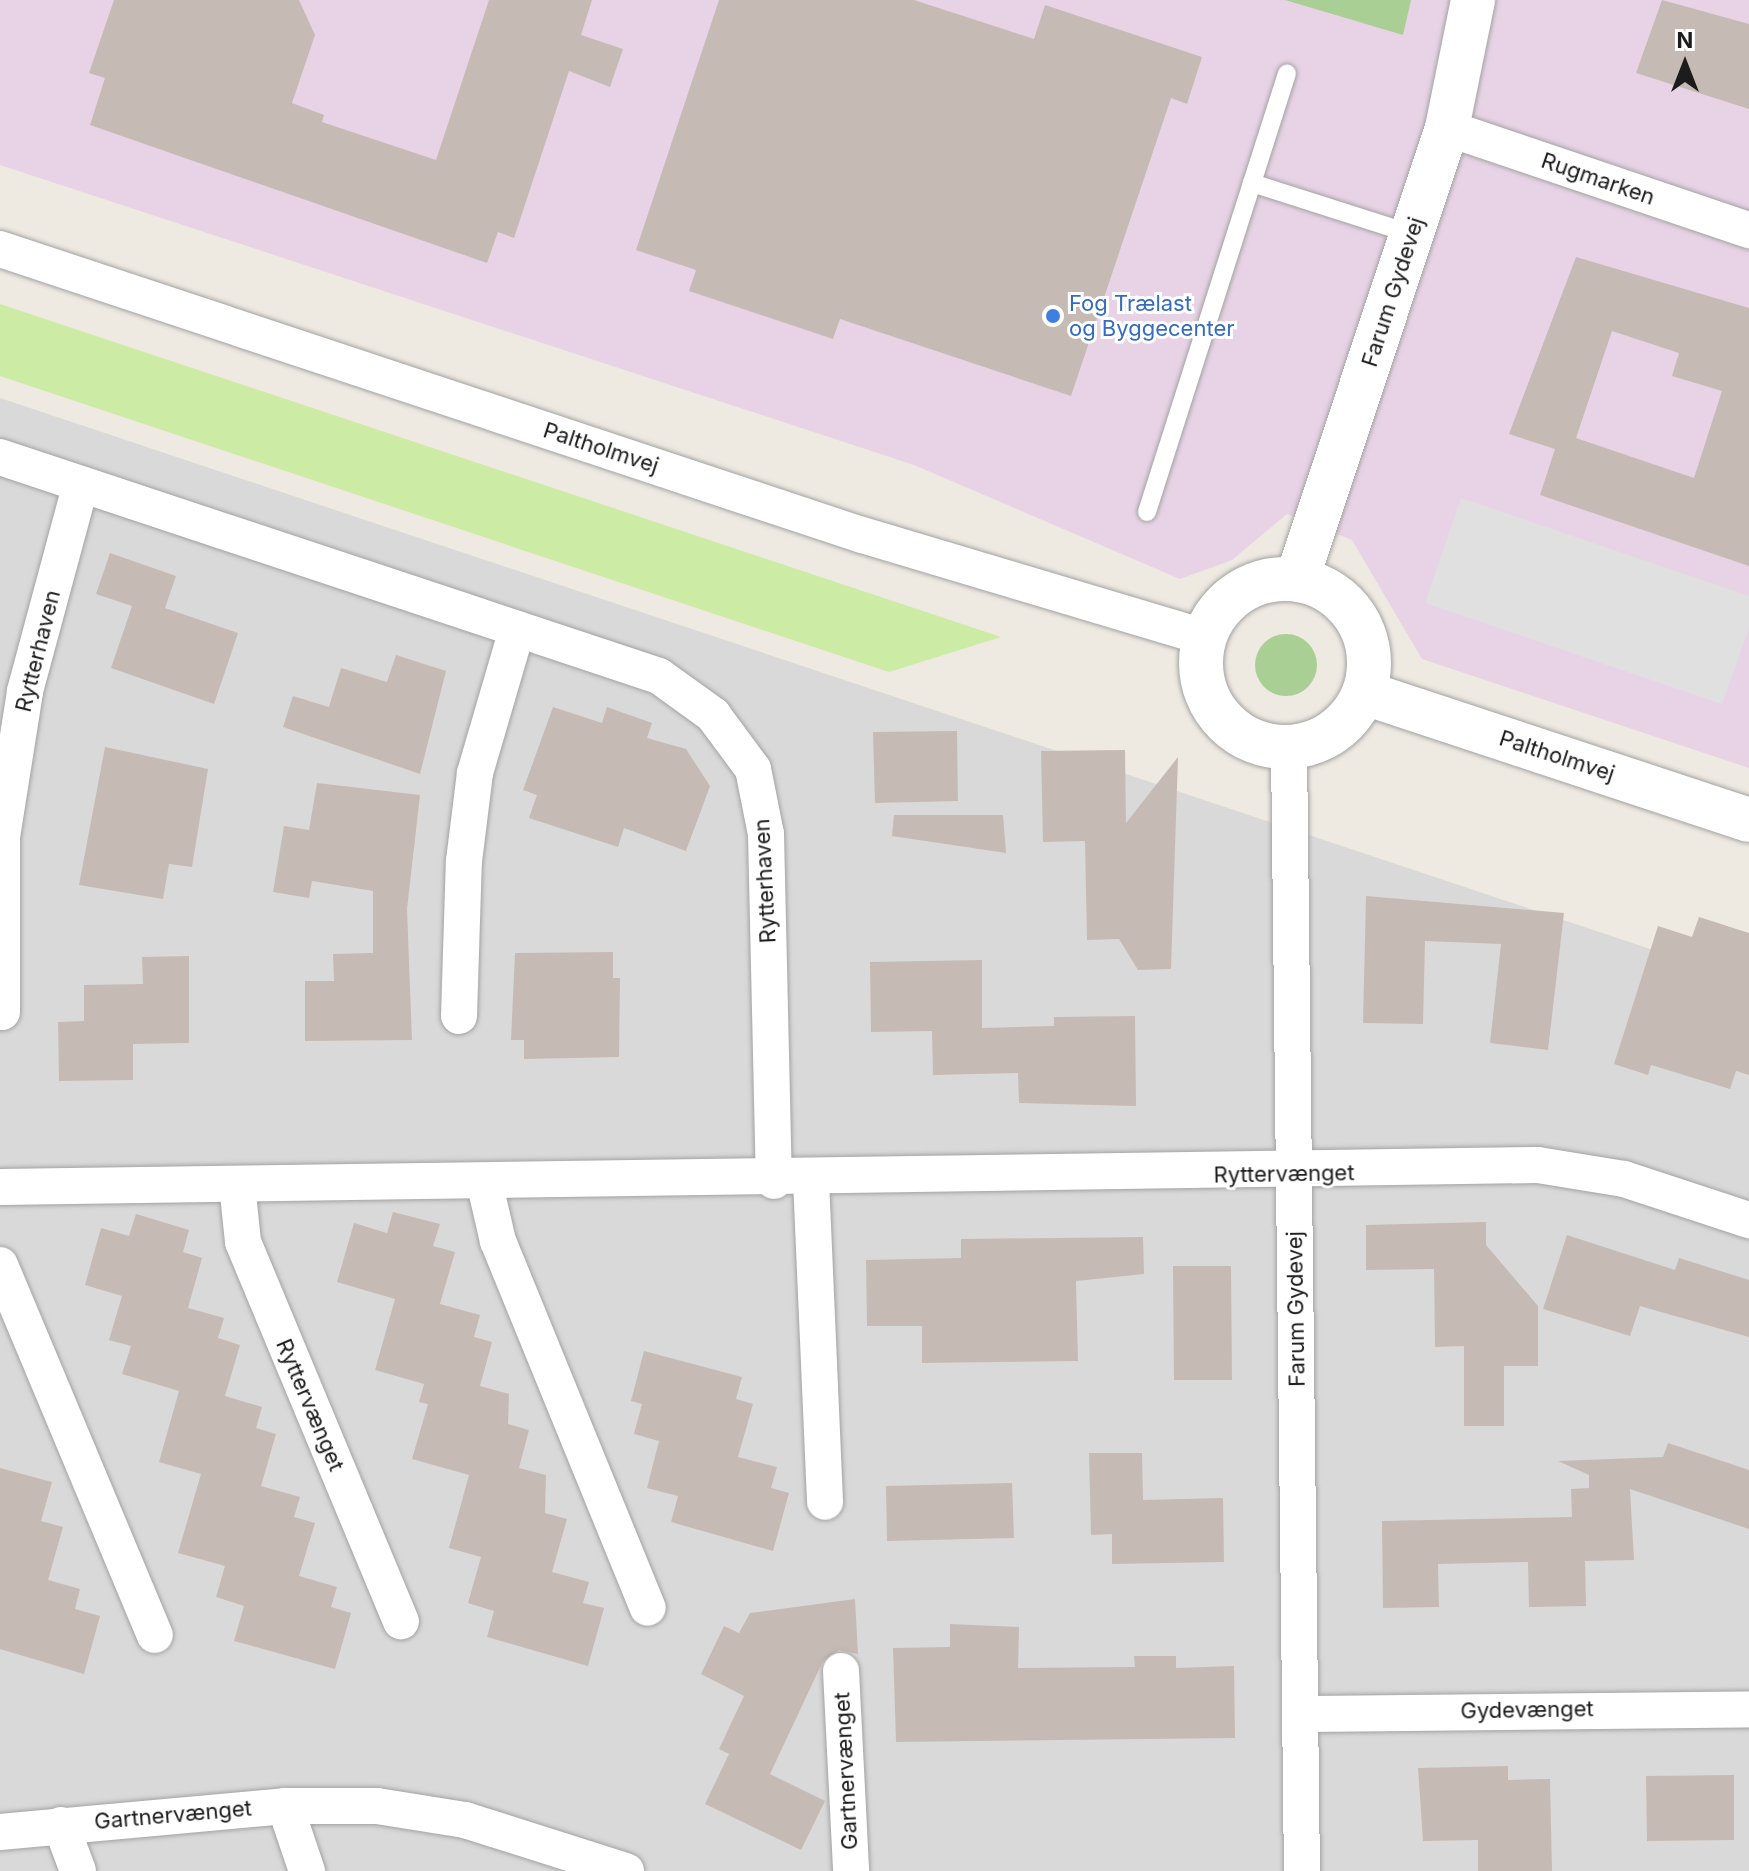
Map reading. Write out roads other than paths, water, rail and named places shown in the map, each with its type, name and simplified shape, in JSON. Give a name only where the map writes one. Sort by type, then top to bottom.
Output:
[{"type":"street","name":"Farum Gydevej","points":[[1297,579],[1447,128],[1473,0]]},
{"type":"street","name":"Rugmarken","points":[[1447,128],[1749,230]]},
{"type":"street","name":"Paltholmvej","points":[[0,249],[862,535],[1204,637]]},
{"type":"street","name":"Rytterhaven","points":[[0,457],[659,676],[713,715],[753,769],[766,834],[774,1181]]},
{"type":"street","name":"Rytterhaven","points":[[2,1012],[2,837],[25,691],[81,484]]},
{"type":"street","points":[[1297,579],[1322,587],[1356,617],[1370,663],[1365,693],[1325,738],[1289,747],[1253,742],[1224,722],[1201,672],[1204,637],[1233,597],[1259,582],[1297,579]]},
{"type":"street","points":[[459,1016],[464,861],[475,773],[517,629]]},
{"type":"street","name":"Paltholmvej","points":[[1365,693],[1749,820]]},
{"type":"street","name":"Farum Gydevej","points":[[1289,747],[1305,1714],[1302,1871]]},
{"type":"street","name":"Ryttervænget","points":[[0,1187],[1294,1174],[1538,1165],[1624,1179],[1749,1220]]},
{"type":"street","points":[[811,1180],[825,1502]]},
{"type":"street","points":[[484,1181],[498,1241],[648,1608]]},
{"type":"street","name":"Ryttervænget","points":[[237,1184],[243,1242],[401,1621]]},
{"type":"street","points":[[0,1265],[155,1635]]},
{"type":"street","name":"Gartnervænget","points":[[841,1671],[851,1871]]},
{"type":"street","name":"Gydevænget","points":[[1305,1714],[1749,1709]]},
{"type":"street","points":[[285,1806],[307,1871]]},
{"type":"street","name":"Gartnervænget","points":[[0,1832],[285,1806],[377,1806],[465,1820],[561,1859],[626,1871]]},
{"type":"street","name":"Gartnervænget","points":[[61,1825],[78,1871]]},
{"type":"lane","points":[[1147,512],[1287,73]]},
{"type":"lane","points":[[1252,183],[1412,234]]},
{"type":"place","name":"Fog Trælast og Byggecenter","points":[[1053,316]]}]
